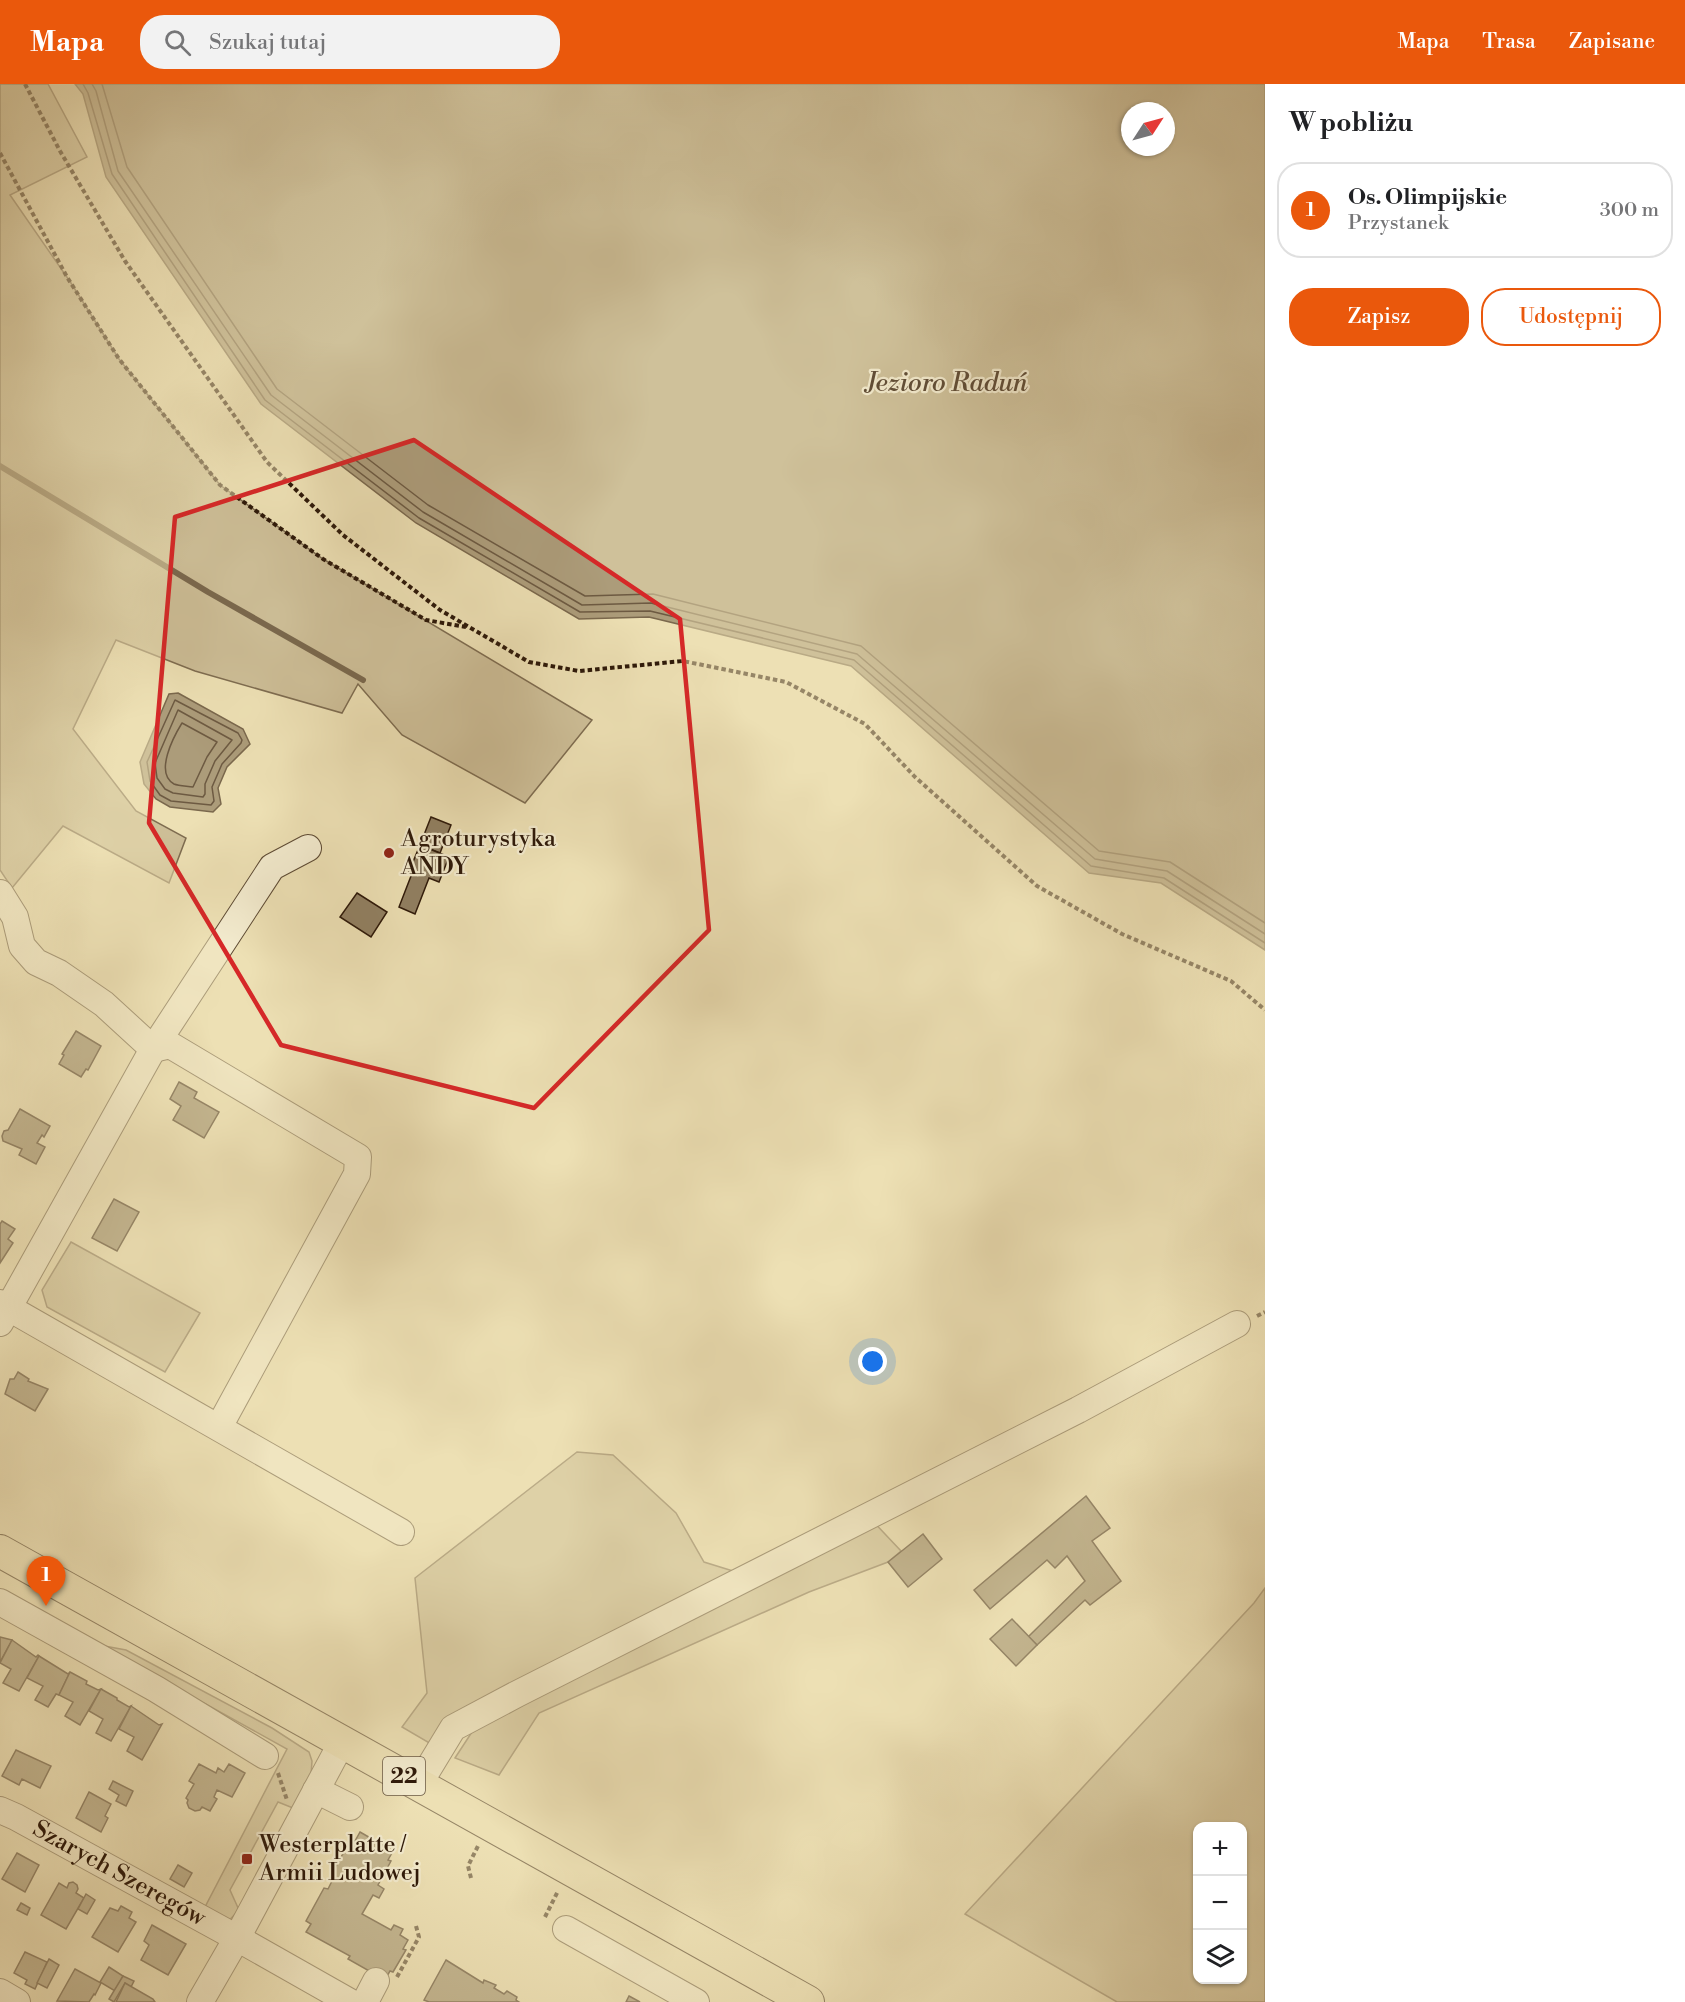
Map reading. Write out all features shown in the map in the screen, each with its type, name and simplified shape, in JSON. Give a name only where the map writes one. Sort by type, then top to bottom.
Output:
[{"type":"main road","name":"22","points":[[0,1551],[419,1784],[800,2000]]},
{"type":"street","points":[[308,848],[272,867],[153,1048],[3,1311],[219,1427],[401,1532]]},
{"type":"street","points":[[0,893],[15,917],[22,946],[36,962],[59,974],[104,1004],[153,1048]]},
{"type":"street","points":[[153,1048],[170,1045],[358,1157],[357,1174],[219,1427]]},
{"type":"street","points":[[419,1784],[453,1728],[1078,1410],[1237,1324]]},
{"type":"street","points":[[0,1602],[156,1689],[265,1756]]},
{"type":"street","points":[[200,2002],[342,1742]]},
{"type":"street","points":[[316,1790],[350,1807]]},
{"type":"street","name":"Szarych Szeregów","points":[[0,1810],[350,2002]]},
{"type":"street","points":[[555,1923],[696,2002]]},
{"type":"street","points":[[0,1992],[16,2002]]},
{"type":"path","points":[[25,84],[60,151],[125,261],[267,462],[343,535],[440,610],[529,662],[579,671],[682,661],[786,682],[865,724],[915,777],[1037,886],[1122,934],[1231,981],[1265,1010]]},
{"type":"path","points":[[0,153],[67,277],[119,359],[220,485],[323,559],[426,620],[470,627]]},
{"type":"path","points":[[265,1756],[278,1772],[290,1808]]},
{"type":"path","points":[[471,1878],[468,1866],[473,1854]]},
{"type":"path","points":[[555,1923],[562,1882]]},
{"type":"path","points":[[378,1989],[419,1937],[416,1926]]},
{"type":"highlighted area","points":[[414,440],[680,619],[709,930],[534,1108],[281,1045],[149,823],[175,517]]},
{"type":"shaded area","points":[[0,84],[48,84],[87,157],[10,195],[71,283],[119,359],[220,485],[323,559],[592,720],[525,803],[402,735],[358,684],[342,713],[195,671],[116,640],[73,729],[136,811],[186,838],[169,883],[63,826],[12,888],[0,870]]},
{"type":"shaded area","points":[[71,1242],[200,1313],[165,1372],[47,1307],[42,1290]]},
{"type":"shaded area","points":[[577,1452],[613,1455],[676,1513],[704,1562],[749,1576],[868,1516],[901,1551],[888,1562],[809,1592],[539,1713],[499,1775],[455,1758],[472,1732],[431,1744],[402,1727],[427,1693],[415,1578]]},
{"type":"shaded area","points":[[1265,1588],[1265,2002],[1117,2002],[965,1914],[1254,1603]]},
{"type":"shaded area","points":[[99,1645],[126,1650],[272,1728],[309,1752],[312,1761],[311,1775],[293,1808],[278,1802],[230,1890],[239,1910],[221,1929],[204,1909],[287,1749]]},
{"type":"water","name":"Jezioro Raduń","points":[[75,84],[1265,84],[1265,950],[1161,883],[1089,873],[851,666],[649,617],[579,619],[416,523],[261,404],[106,177],[83,94]]},
{"type":"water","points":[[178,693],[243,729],[250,744],[227,767],[218,788],[221,804],[213,812],[170,807],[156,799],[144,784],[140,762],[169,694]]},
{"type":"building","points":[[431,817],[451,825],[440,853],[420,845]]},
{"type":"building","points":[[420,845],[449,857],[439,882],[429,878],[415,914],[399,907],[411,876],[408,874]]},
{"type":"building","points":[[357,893],[387,912],[371,937],[340,917]]},
{"type":"building","points":[[76,1031],[101,1046],[88,1070],[86,1069],[81,1077],[59,1064],[64,1055],[62,1054]]},
{"type":"building","points":[[179,1082],[197,1092],[194,1098],[219,1112],[204,1138],[173,1120],[181,1106],[170,1099]]},
{"type":"building","points":[[20,1109],[50,1126],[44,1137],[42,1135],[37,1143],[45,1147],[36,1164],[19,1155],[22,1149],[3,1141],[4,1131],[8,1130]]},
{"type":"building","points":[[114,1199],[139,1212],[117,1251],[92,1238]]},
{"type":"building","points":[[2,1221],[15,1229],[8,1239],[13,1243],[0,1263],[0,1224]]},
{"type":"building","points":[[18,1372],[29,1379],[28,1381],[48,1389],[35,1411],[5,1394],[10,1379],[14,1379]]},
{"type":"building","points":[[1086,1496],[1110,1528],[1092,1541],[1121,1581],[1090,1605],[1085,1600],[1037,1645],[1028,1637],[1085,1581],[1067,1556],[1055,1568],[1047,1560],[990,1609],[974,1590]]},
{"type":"building","points":[[923,1534],[942,1559],[908,1587],[888,1562]]},
{"type":"building","points":[[1012,1619],[1037,1645],[1016,1666],[990,1639]]},
{"type":"building","points":[[0,1637],[12,1640],[0,1662]]},
{"type":"building","points":[[12,1640],[36,1657],[39,1656],[19,1691],[3,1683],[11,1669],[0,1663]]},
{"type":"building","points":[[39,1656],[68,1674],[70,1672],[59,1695],[56,1694],[48,1707],[35,1700],[43,1686],[27,1678]]},
{"type":"building","points":[[70,1672],[87,1681],[86,1684],[98,1690],[101,1689],[80,1725],[65,1716],[73,1702],[59,1695]]},
{"type":"building","points":[[101,1689],[129,1707],[131,1706],[111,1741],[96,1733],[103,1719],[89,1711]]},
{"type":"building","points":[[131,1706],[159,1725],[162,1724],[142,1760],[127,1751],[134,1737],[119,1729]]},
{"type":"building","points":[[16,1750],[51,1766],[40,1788],[22,1779],[19,1785],[2,1776]]},
{"type":"building","points":[[199,1764],[216,1773],[218,1768],[224,1772],[229,1764],[245,1773],[232,1797],[217,1790],[214,1797],[217,1799],[210,1811],[202,1807],[195,1811],[189,1808],[187,1803],[186,1798],[194,1784],[189,1781]]},
{"type":"building","points":[[113,1781],[133,1791],[126,1806],[116,1801],[119,1795],[109,1789]]},
{"type":"building","points":[[89,1792],[111,1804],[105,1816],[108,1818],[101,1832],[76,1818]]},
{"type":"building","points":[[360,1832],[393,1851],[388,1860],[391,1861],[378,1885],[384,1889],[379,1898],[373,1895],[362,1914],[391,1930],[394,1925],[403,1929],[400,1935],[408,1940],[403,1949],[406,1950],[393,1972],[390,1971],[385,1980],[348,1959],[350,1956],[306,1932],[311,1924],[306,1921],[324,1888],[328,1889],[332,1881],[329,1879],[351,1839],[355,1841]]},
{"type":"building","points":[[17,1853],[39,1865],[25,1892],[2,1879]]},
{"type":"building","points":[[178,1865],[192,1873],[184,1887],[170,1879]]},
{"type":"building","points":[[73,1882],[77,1885],[76,1893],[84,1898],[66,1929],[41,1915],[59,1883],[67,1888],[69,1883]]},
{"type":"building","points":[[86,1894],[95,1900],[87,1914],[78,1909]]},
{"type":"building","points":[[21,1903],[30,1908],[27,1915],[17,1910]]},
{"type":"building","points":[[121,1906],[132,1912],[129,1918],[136,1922],[118,1952],[92,1937],[110,1908],[118,1911]]},
{"type":"building","points":[[152,1925],[186,1944],[168,1975],[141,1960],[149,1945],[144,1941]]},
{"type":"building","points":[[25,1952],[47,1962],[35,1989],[25,1984],[27,1980],[14,1973]]},
{"type":"building","points":[[49,1959],[59,1965],[47,1988],[37,1983]]},
{"type":"building","points":[[446,1960],[483,1983],[484,1980],[496,1985],[494,1988],[504,1994],[507,1991],[517,1997],[516,2000],[519,2002],[429,2002],[424,2000]]},
{"type":"building","points":[[109,1967],[123,1976],[115,1991],[100,1982]]},
{"type":"building","points":[[75,1969],[101,1983],[95,1995],[89,2002],[57,2001]]},
{"type":"building","points":[[123,1976],[134,1981],[131,1987],[125,1983],[114,2002],[109,1999]]},
{"type":"building","points":[[125,1983],[153,1999],[155,2002],[116,2002]]},
{"type":"building","points":[[629,1996],[640,2002],[626,2002]]},
{"type":"waterway","points":[[0,466],[208,592],[363,680]]},
{"type":"place","name":"Agroturystyka ANDY","points":[[389,853]]},
{"type":"place","name":"Os. Olimpijskie","points":[[46,1606]]},
{"type":"place","name":"Westerplatte / Armii Ludowej","points":[[247,1859]]}]
